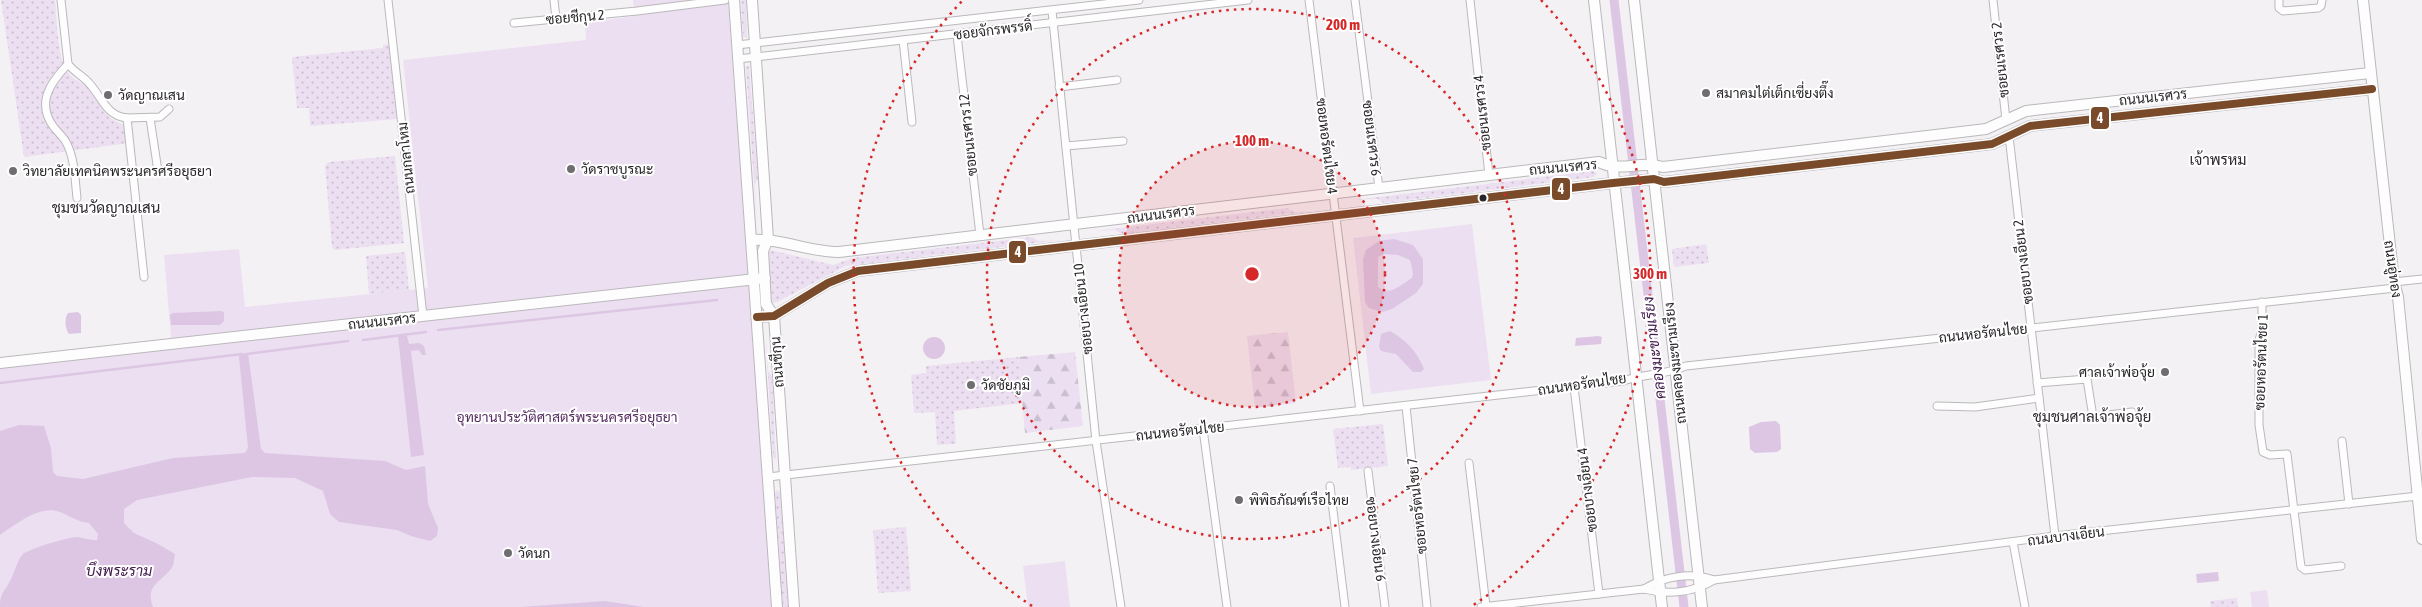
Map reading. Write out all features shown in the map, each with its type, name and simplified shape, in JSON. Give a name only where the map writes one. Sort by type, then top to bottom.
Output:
[{"type":"street","points":[[60,0],[68,64],[95,89],[104,107],[127,118],[160,117],[169,109]]},
{"type":"street","name":"ถนนกลาโหม","points":[[388,0],[423,316]]},
{"type":"street","points":[[554,0],[556,19]]},
{"type":"street","name":"ซอยชีกุน 2","points":[[514,23],[725,0]]},
{"type":"street","name":"ถนนชีกุน","points":[[734,0],[752,240],[766,304],[774,316],[794,607]]},
{"type":"street","name":"ถนนชีกุน","points":[[752,0],[768,239],[763,251],[757,317],[777,607]]},
{"type":"street","name":"ซอยจักรพรรดิ์","points":[[737,45],[1139,0]]},
{"type":"street","name":"ซอยจักรพรรดิ์","points":[[738,59],[957,35],[1224,1],[1248,0]]},
{"type":"street","name":"ซอยหอรัตนไชย 4","points":[[1309,0],[1360,411]]},
{"type":"street","name":"ซอยนเรศวร 6","points":[[1355,0],[1379,188]]},
{"type":"street","name":"ซอยนเรศวร 4","points":[[1470,0],[1489,175]]},
{"type":"street","points":[[1594,0],[1618,183],[1664,579],[1665,593],[1662,607]]},
{"type":"street","name":"ถนนคลองมะขามเรียง","points":[[1634,0],[1649,180],[1694,575],[1702,607]]},
{"type":"street","name":"ซอยนเรศวร 2","points":[[1994,0],[2006,120]]},
{"type":"street","points":[[2279,0],[2279,8],[2283,11],[2318,8],[2321,6],[2322,0]]},
{"type":"street","name":"ถนนอู่ทอง","points":[[2364,0],[2370,73],[2422,538]]},
{"type":"street","name":"ซอยบางเอียน 10","points":[[1052,10],[1096,441],[1121,607]]},
{"type":"street","points":[[873,30],[874,44]]},
{"type":"street","name":"ซอยนเรศวร 12","points":[[957,35],[980,235]]},
{"type":"street","points":[[903,40],[912,122]]},
{"type":"street","points":[[68,64],[52,81],[46,94],[47,115],[67,143],[72,155],[77,198]]},
{"type":"street","name":"ถนนนเรศวร","points":[[752,240],[768,239],[826,252],[1599,162],[1616,167],[1648,164],[1663,167],[1986,129],[2026,111],[2370,73]]},
{"type":"street","points":[[1059,86],[1118,80]]},
{"type":"street","name":"ถนนนเรศวร","points":[[757,317],[774,316],[828,283],[858,271],[1618,183],[1649,180],[1664,182],[1992,144],[2030,126],[2372,89]]},
{"type":"street","points":[[127,118],[144,277]]},
{"type":"street","points":[[150,118],[158,171]]},
{"type":"street","name":"ซอยบางเอียน 2","points":[[2009,136],[2055,536]]},
{"type":"street","points":[[1902,139],[1904,154]]},
{"type":"street","points":[[1066,146],[1123,141]]},
{"type":"street","name":"ถนนนเรศวร","points":[[0,363],[760,279]]},
{"type":"street","name":"ถนนหอรัตนไชย","points":[[768,477],[1574,387],[1623,381],[1686,366],[2262,302],[2394,285],[2422,279]]},
{"type":"street","name":"ซอยหอรัตนไชย 1","points":[[2262,302],[2262,330],[2259,340],[2259,425],[2263,452],[2270,455],[2288,454],[2294,510]]},
{"type":"street","points":[[2037,383],[2087,379],[2093,417],[2132,412]]},
{"type":"street","name":"ซอยบางเอียน 4","points":[[1574,387],[1599,594]]},
{"type":"street","points":[[1936,406],[1975,407],[2039,398]]},
{"type":"street","name":"ซอยหอรัตนไชย 7","points":[[1406,406],[1427,607]]},
{"type":"street","points":[[1203,429],[1214,521],[1218,529],[1227,607]]},
{"type":"street","points":[[2342,441],[2349,504]]},
{"type":"street","points":[[1469,462],[1486,606]]},
{"type":"street","name":"ซอยบางเอียน 6","points":[[1368,471],[1385,607]]},
{"type":"street","points":[[1330,486],[1346,607]]},
{"type":"street","name":"ถนนบางเอียน","points":[[1481,607],[1644,589],[1665,593],[1696,589],[1714,580],[2055,536],[2418,496]]},
{"type":"street","points":[[2294,510],[2302,569],[2341,566]]},
{"type":"street","points":[[2013,542],[2025,607]]},
{"type":"street","name":"ถนนบางเอียน","points":[[1644,589],[1664,579],[1694,575],[1714,580]]},
{"type":"green space","points":[[1,0],[55,0],[58,40],[62,61],[66,69],[70,75],[90,89],[105,113],[113,120],[127,126],[129,143],[24,157]]},
{"type":"green space","name":"อุทยานประวัติศาสตร์พระนครศรีอยุธยา","points":[[633,0],[728,0],[772,607],[0,607],[0,368],[172,348],[164,255],[239,249],[245,307],[428,288],[403,60],[586,40],[585,23],[635,16]]},
{"type":"green space","points":[[741,0],[746,0],[747,38],[743,36]]},
{"type":"green space","points":[[389,44],[397,119],[310,126],[309,108],[297,108],[292,57],[383,48],[383,45]]},
{"type":"green space","points":[[749,65],[758,179],[755,184],[757,226],[746,67]]},
{"type":"green space","points":[[395,156],[404,243],[335,250],[332,247],[325,166],[328,162]]},
{"type":"green space","points":[[1593,171],[1597,173],[1594,177],[1384,203],[1377,199],[1354,200]]},
{"type":"green space","points":[[1287,208],[1294,212],[1314,211],[1122,234],[1115,230],[1094,231]]},
{"type":"green space","points":[[1472,224],[1491,380],[1371,394],[1353,238]]},
{"type":"green space","points":[[1032,237],[1039,241],[1059,240],[846,266],[777,302],[774,303],[770,299],[768,253],[771,250],[833,265],[853,258]]},
{"type":"green space","points":[[1706,244],[1709,263],[1674,267],[1672,249]]},
{"type":"green space","points":[[405,252],[409,290],[369,294],[366,256]]},
{"type":"green space","points":[[765,328],[768,370],[772,376],[776,459],[773,457]]},
{"type":"green space","points":[[1288,332],[1296,403],[1255,408],[1247,336]]},
{"type":"green space","points":[[1075,352],[1083,426],[1025,433],[1018,357]]},
{"type":"green space","points":[[1018,357],[1022,403],[954,411],[956,444],[937,445],[935,412],[914,413],[911,375],[926,373],[926,366]]},
{"type":"green space","points":[[1383,424],[1388,466],[1351,470],[1351,467],[1338,468],[1333,429]]},
{"type":"green space","points":[[777,490],[780,492],[788,607],[783,607],[775,493]]},
{"type":"green space","points":[[906,527],[911,591],[878,593],[873,530]]},
{"type":"green space","points":[[1065,561],[1070,607],[1028,607],[1023,566]]},
{"type":"green space","points":[[2267,590],[2269,607],[2252,607],[2250,592]]},
{"type":"green space","points":[[2237,598],[2238,607],[2211,607],[2210,601]]},
{"type":"water","points":[[1394,239],[1413,245],[1423,259],[1423,284],[1416,293],[1392,309],[1382,312],[1369,308],[1365,302],[1363,259],[1366,250],[1379,241]],"holes":[[[1384,254],[1398,255],[1410,260],[1413,273],[1412,278],[1395,289],[1382,290],[1378,287],[1378,257]]]},
{"type":"water","points":[[222,311],[224,313],[224,321],[220,325],[171,325],[170,315],[173,313]]},
{"type":"water","points":[[78,312],[81,315],[81,333],[69,334],[66,324],[67,315],[68,313]]},
{"type":"water","points":[[1390,331],[1406,342],[1414,351],[1424,369],[1421,372],[1413,372],[1396,354],[1381,351],[1379,347],[1381,334]]},
{"type":"water","points":[[398,336],[407,336],[409,344],[419,343],[424,346],[426,355],[422,355],[419,350],[411,351],[424,455],[411,457]]},
{"type":"water","points":[[934,337],[942,340],[945,348],[942,356],[934,359],[926,356],[923,348],[926,340]]},
{"type":"water","points":[[1602,337],[1601,344],[1575,346],[1576,338]]},
{"type":"water","name":"บึงพระราม","points":[[248,353],[261,449],[265,453],[385,461],[406,470],[425,466],[428,504],[438,528],[437,536],[430,541],[397,530],[339,522],[330,514],[323,491],[295,478],[252,477],[137,500],[124,509],[124,523],[134,533],[175,554],[173,566],[153,588],[151,599],[153,607],[0,607],[2,595],[23,554],[41,546],[74,537],[97,540],[98,534],[89,523],[52,510],[36,513],[20,521],[0,535],[0,431],[19,425],[44,426],[51,448],[53,472],[57,476],[83,479],[173,458],[245,453],[248,448],[239,357],[240,354]]},
{"type":"water","points":[[1776,421],[1780,425],[1781,449],[1777,452],[1755,453],[1750,449],[1749,427],[1761,422]]},
{"type":"water","points":[[2218,572],[2219,581],[2197,583],[2196,574]]},
{"type":"water","points":[[605,601],[644,607],[520,607]]},
{"type":"waterway","name":"คลองมะขามเรียง","points":[[1614,0],[1684,607]]},
{"type":"waterway","points":[[438,330],[717,300]]},
{"type":"waterway","points":[[363,340],[426,332]]},
{"type":"waterway","points":[[247,354],[348,341]]},
{"type":"waterway","points":[[0,383],[242,354]]},
{"type":"transit line","name":"4","points":[[757,317],[774,316],[828,283],[858,271],[1613,183],[1654,179],[1664,182],[1992,144],[2030,126],[2372,89]]},
{"type":"place","name":"สมาคมไต่เต็กเซี่ยงตึ๊ง","points":[[1706,93]]},
{"type":"place","name":"วัดญาณเสน","points":[[108,95]]},
{"type":"place","name":"วัดราชบูรณะ","points":[[571,169]]},
{"type":"place","name":"วิทยาลัยเทคนิคพระนครศรีอยุธยา","points":[[13,171]]},
{"type":"place","name":"ศาลเจ้าพ่อจุ้ย","points":[[2165,372]]},
{"type":"place","name":"วัดชัยภูมิ","points":[[971,385]]},
{"type":"place","name":"พิพิธภัณฑ์เรือไทย","points":[[1239,500]]},
{"type":"place","name":"วัดนก","points":[[508,553]]},
{"type":"district","name":"เจ้าพรหม","points":[[2218,159]]},
{"type":"district","name":"ชุมชนวัดญาณเสน","points":[[106,207]]},
{"type":"district","name":"ชุมชนศาลเจ้าพ่อจุ้ย","points":[[2092,416]]}]
